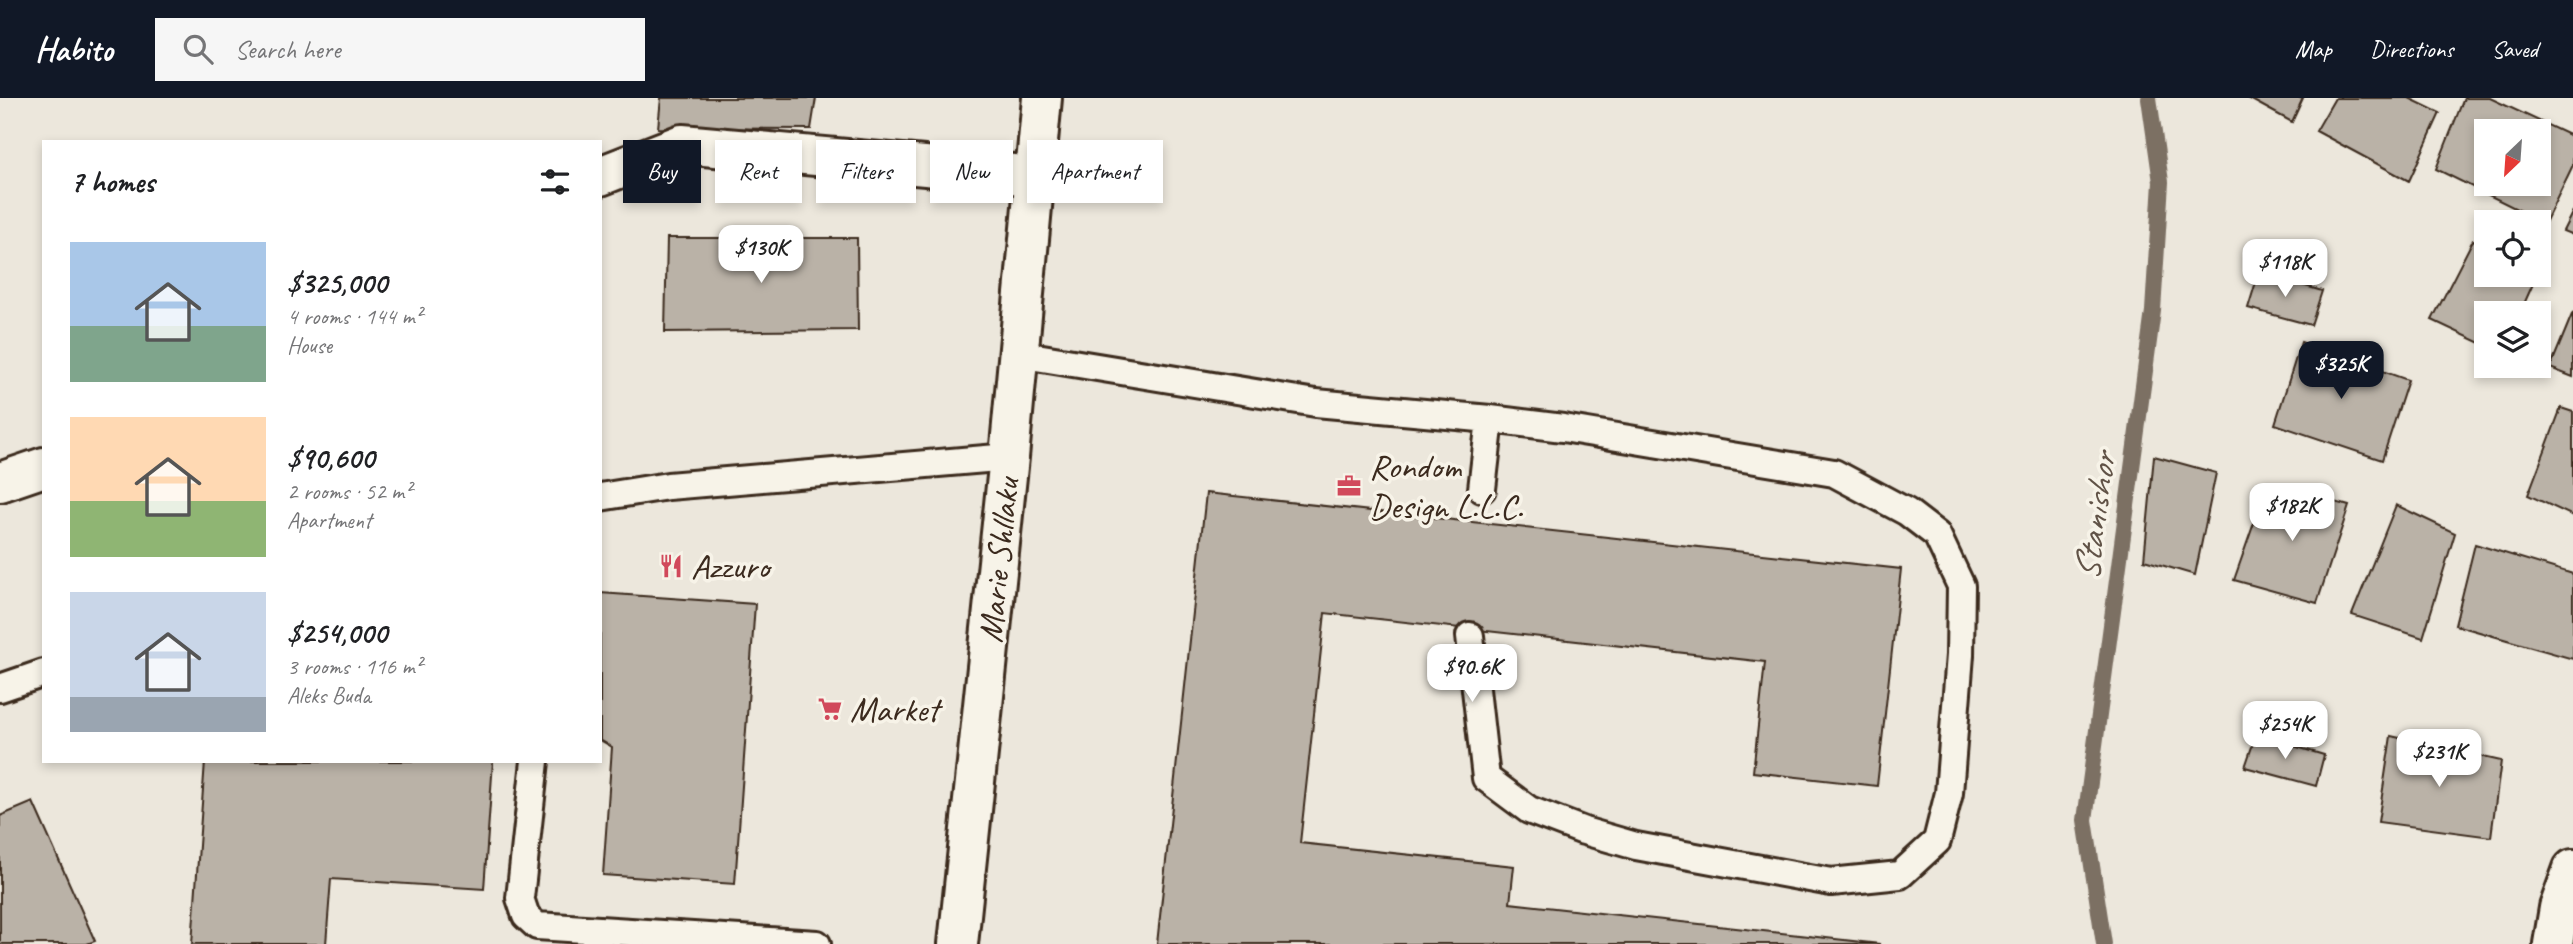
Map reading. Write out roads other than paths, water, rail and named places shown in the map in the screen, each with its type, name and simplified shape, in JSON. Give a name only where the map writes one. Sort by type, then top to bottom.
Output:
[{"type":"street","name":"Marie Shllaku","points":[[1038,140],[1042,98]]},
{"type":"street","points":[[602,175],[682,144],[1027,175]]},
{"type":"street","name":"Marie Shllaku","points":[[958,944],[1032,203]]},
{"type":"street","points":[[0,482],[42,468]]},
{"type":"street","points":[[2553,944],[2559,908],[2573,869]]},
{"type":"lane","points":[[1018,354],[1316,403],[1577,430],[1834,473],[1907,512],[1937,535],[1961,586],[1956,721],[1949,793],[1937,841],[1900,874],[1831,883],[1636,846],[1584,831],[1529,810],[1486,778],[1470,636]]},
{"type":"lane","points":[[1482,489],[1490,419]]},
{"type":"lane","points":[[602,497],[668,486],[1009,457]]},
{"type":"lane","points":[[0,688],[42,674]]},
{"type":"lane","points":[[535,763],[520,898],[526,915],[537,926],[817,944]]},
{"type":"waterway","name":"Stanishor","points":[[2104,944],[2085,820],[2153,311],[2161,182],[2149,98]]},
{"type":"place","name":"Rondom Design L.L.C.","points":[[1349,486]]},
{"type":"place","name":"Azzuro","points":[[671,566]]},
{"type":"place","name":"Market","points":[[830,709]]}]
